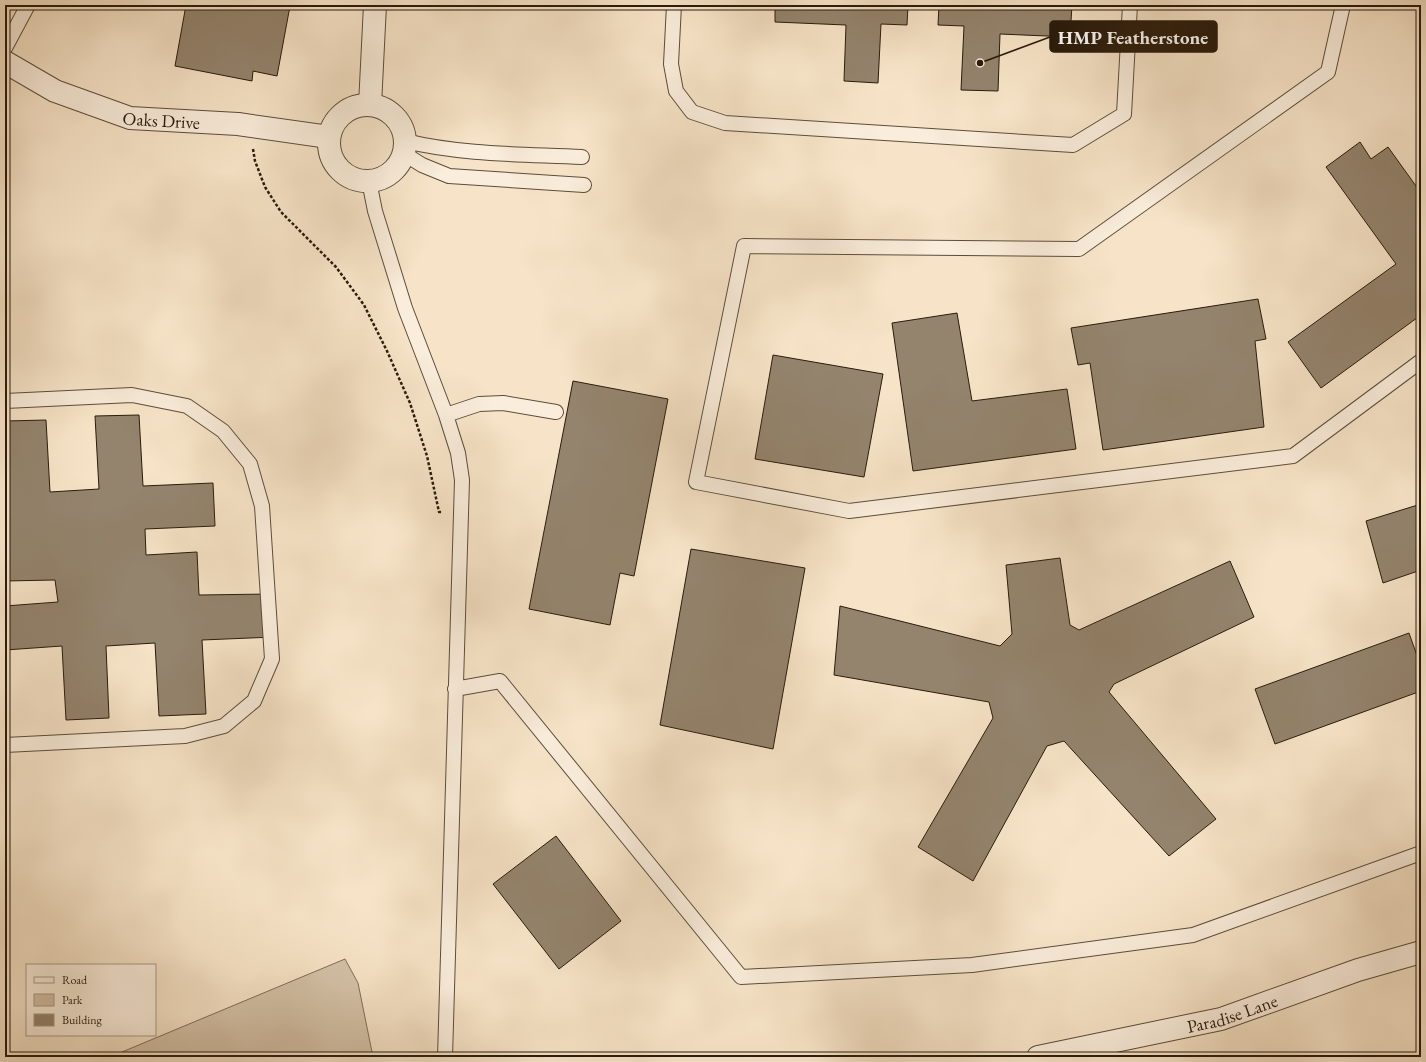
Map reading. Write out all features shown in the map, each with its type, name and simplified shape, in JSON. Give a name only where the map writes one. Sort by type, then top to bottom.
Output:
[{"type":"street","points":[[370,105],[375,5]]},
{"type":"street","name":"Oaks Drive","points":[[5,62],[55,91],[130,118],[251,126],[329,137]]},
{"type":"street","points":[[360,105],[370,105],[381,107],[398,121],[402,130],[404,147],[398,164],[388,174],[376,180],[369,181],[350,177],[340,170],[333,160],[329,149],[329,137],[333,126],[340,116],[354,107],[360,105]]},
{"type":"street","name":"Paradise Lane","points":[[1038,1057],[1221,1019],[1358,970],[1421,952]]},
{"type":"lane","points":[[5,48],[28,5]]},
{"type":"lane","points":[[674,5],[671,64],[676,91],[692,112],[725,123],[1073,145],[1124,114],[1130,5]]},
{"type":"lane","points":[[1343,5],[1328,72],[1079,249],[744,246],[696,482],[849,511],[1293,456],[1421,361]]},
{"type":"lane","points":[[404,147],[423,146],[460,151],[582,157]]},
{"type":"lane","points":[[404,147],[422,165],[449,176],[584,185]]},
{"type":"lane","points":[[369,181],[375,211],[405,308],[446,415],[458,453],[462,480],[445,1057]]},
{"type":"lane","points":[[5,401],[132,395],[187,406],[223,431],[250,464],[262,506],[272,659],[254,701],[224,726],[185,736],[5,745]]},
{"type":"lane","points":[[446,415],[479,404],[503,403],[556,412]]},
{"type":"lane","points":[[455,689],[500,681],[741,976],[972,965],[1192,936],[1421,853]]},
{"type":"path","points":[[251,126],[251,138],[255,161],[265,187],[281,212],[336,267],[364,305],[387,351],[410,403],[427,456],[439,512],[461,512]]},
{"type":"green space","points":[[345,959],[358,983],[373,1057],[110,1057]]},
{"type":"building","points":[[186,5],[290,6],[277,76],[253,71],[252,81],[175,66]]},
{"type":"building","points":[[775,5],[908,5],[907,25],[881,24],[878,83],[844,81],[846,25],[775,22]]},
{"type":"building","points":[[939,5],[1072,5],[1070,37],[1000,34],[998,91],[961,90],[964,26],[938,25]]},
{"type":"building","points":[[1360,142],[1371,159],[1388,147],[1421,193],[1421,315],[1321,388],[1288,342],[1396,264],[1326,167]]},
{"type":"building","points":[[1258,299],[1266,339],[1255,341],[1264,427],[1103,450],[1090,363],[1078,365],[1071,328]]},
{"type":"building","points":[[957,313],[972,401],[1067,389],[1076,449],[913,471],[892,323]]},
{"type":"building","points":[[773,355],[883,374],[864,477],[755,459]]},
{"type":"building","points":[[573,381],[668,399],[634,576],[620,573],[610,625],[529,609]]},
{"type":"building","points":[[139,415],[143,486],[213,483],[215,526],[145,529],[146,555],[197,552],[199,595],[270,594],[274,637],[202,640],[206,714],[159,716],[155,643],[106,646],[109,718],[66,720],[62,646],[5,650],[5,606],[58,602],[55,580],[5,581],[5,421],[46,420],[50,492],[99,489],[95,416]]},
{"type":"building","points":[[1421,504],[1421,570],[1383,583],[1366,521]]},
{"type":"building","points":[[691,549],[805,568],[773,749],[660,725]]},
{"type":"building","points":[[1060,558],[1070,625],[1079,630],[1230,561],[1254,617],[1114,684],[1109,692],[1216,819],[1169,856],[1064,741],[1047,746],[973,881],[918,847],[993,718],[989,702],[834,675],[840,606],[1000,646],[1012,634],[1006,565]]},
{"type":"building","points":[[1409,633],[1421,667],[1421,691],[1275,744],[1255,689]]},
{"type":"building","points":[[556,836],[621,921],[559,969],[493,884]]},
{"type":"place","name":"HMP Featherstone","points":[[980,63]]}]
